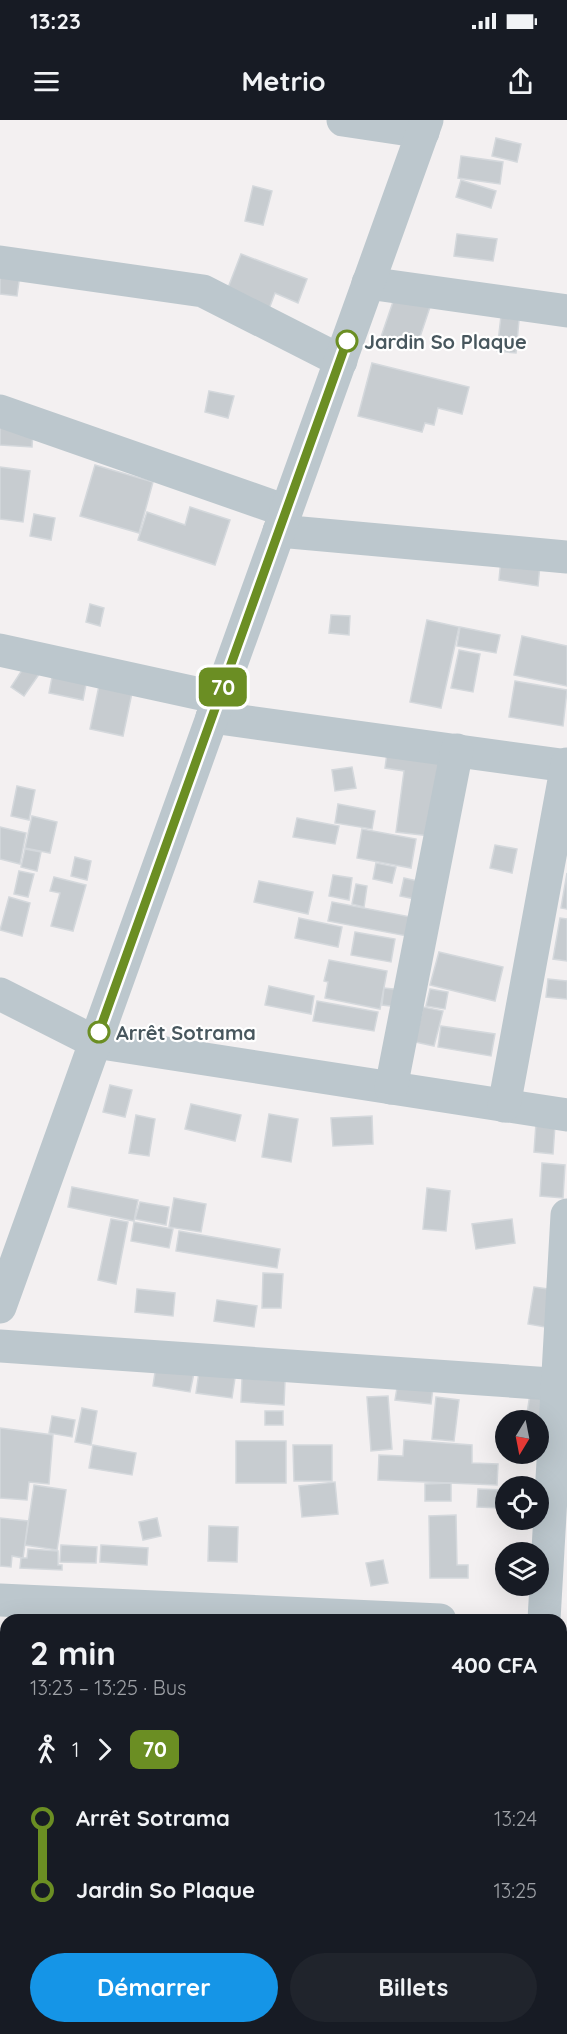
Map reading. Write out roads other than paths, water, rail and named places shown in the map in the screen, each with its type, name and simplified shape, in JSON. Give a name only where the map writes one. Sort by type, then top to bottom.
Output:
[{"type":"street","points":[[0,1307],[425,126],[344,120]]},
{"type":"street","points":[[0,262],[203,291],[340,361]]},
{"type":"street","points":[[368,283],[567,311]]},
{"type":"street","points":[[0,411],[282,521],[567,557]]},
{"type":"street","points":[[0,650],[215,708],[457,750],[567,765],[504,1106]]},
{"type":"street","points":[[391,1088],[457,750]]},
{"type":"street","points":[[0,994],[95,1042],[567,1115]]},
{"type":"street","points":[[544,1614],[562,1385],[567,1215]]},
{"type":"street","points":[[0,1346],[562,1385]]},
{"type":"street","points":[[0,1600],[308,1614]]},
{"type":"place","name":"Jardin So Plaque","points":[[347,341]]},
{"type":"place","name":"Arrêt Sotrama","points":[[99,1032]]}]
